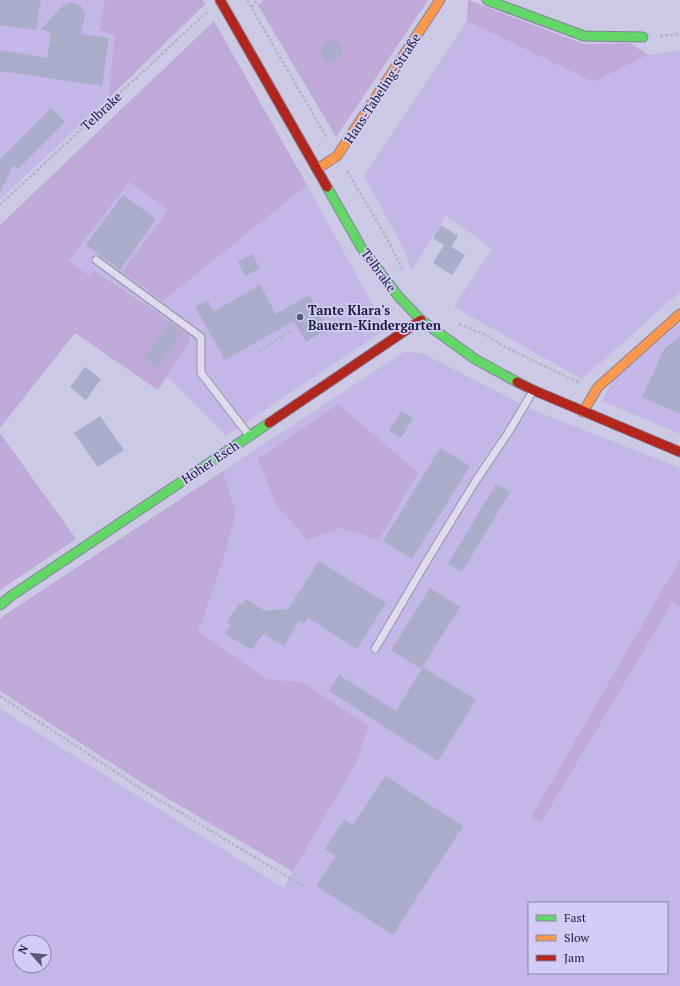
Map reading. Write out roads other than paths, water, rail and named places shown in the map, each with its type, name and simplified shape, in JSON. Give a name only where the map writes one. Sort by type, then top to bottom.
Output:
[{"type":"street","name":"Hans-Tabeling-Straße","points":[[317,169],[337,156],[440,0]]},
{"type":"street","points":[[487,0],[584,36],[643,37]]},
{"type":"street","name":"Telbrake","points":[[221,2],[361,246],[399,297],[421,320],[475,359],[533,390],[582,412],[680,452]]},
{"type":"street","points":[[582,412],[598,387],[680,314]]},
{"type":"street","name":"Hoher Esch","points":[[0,605],[11,596],[421,320]]},
{"type":"lane","points":[[96,260],[201,337],[201,373],[250,436]]},
{"type":"lane","points":[[375,649],[428,559],[475,482],[508,433],[533,390]]},
{"type":"place","name":"Tante Klara's Bauern-Kindergarten","points":[[300,317]]}]
